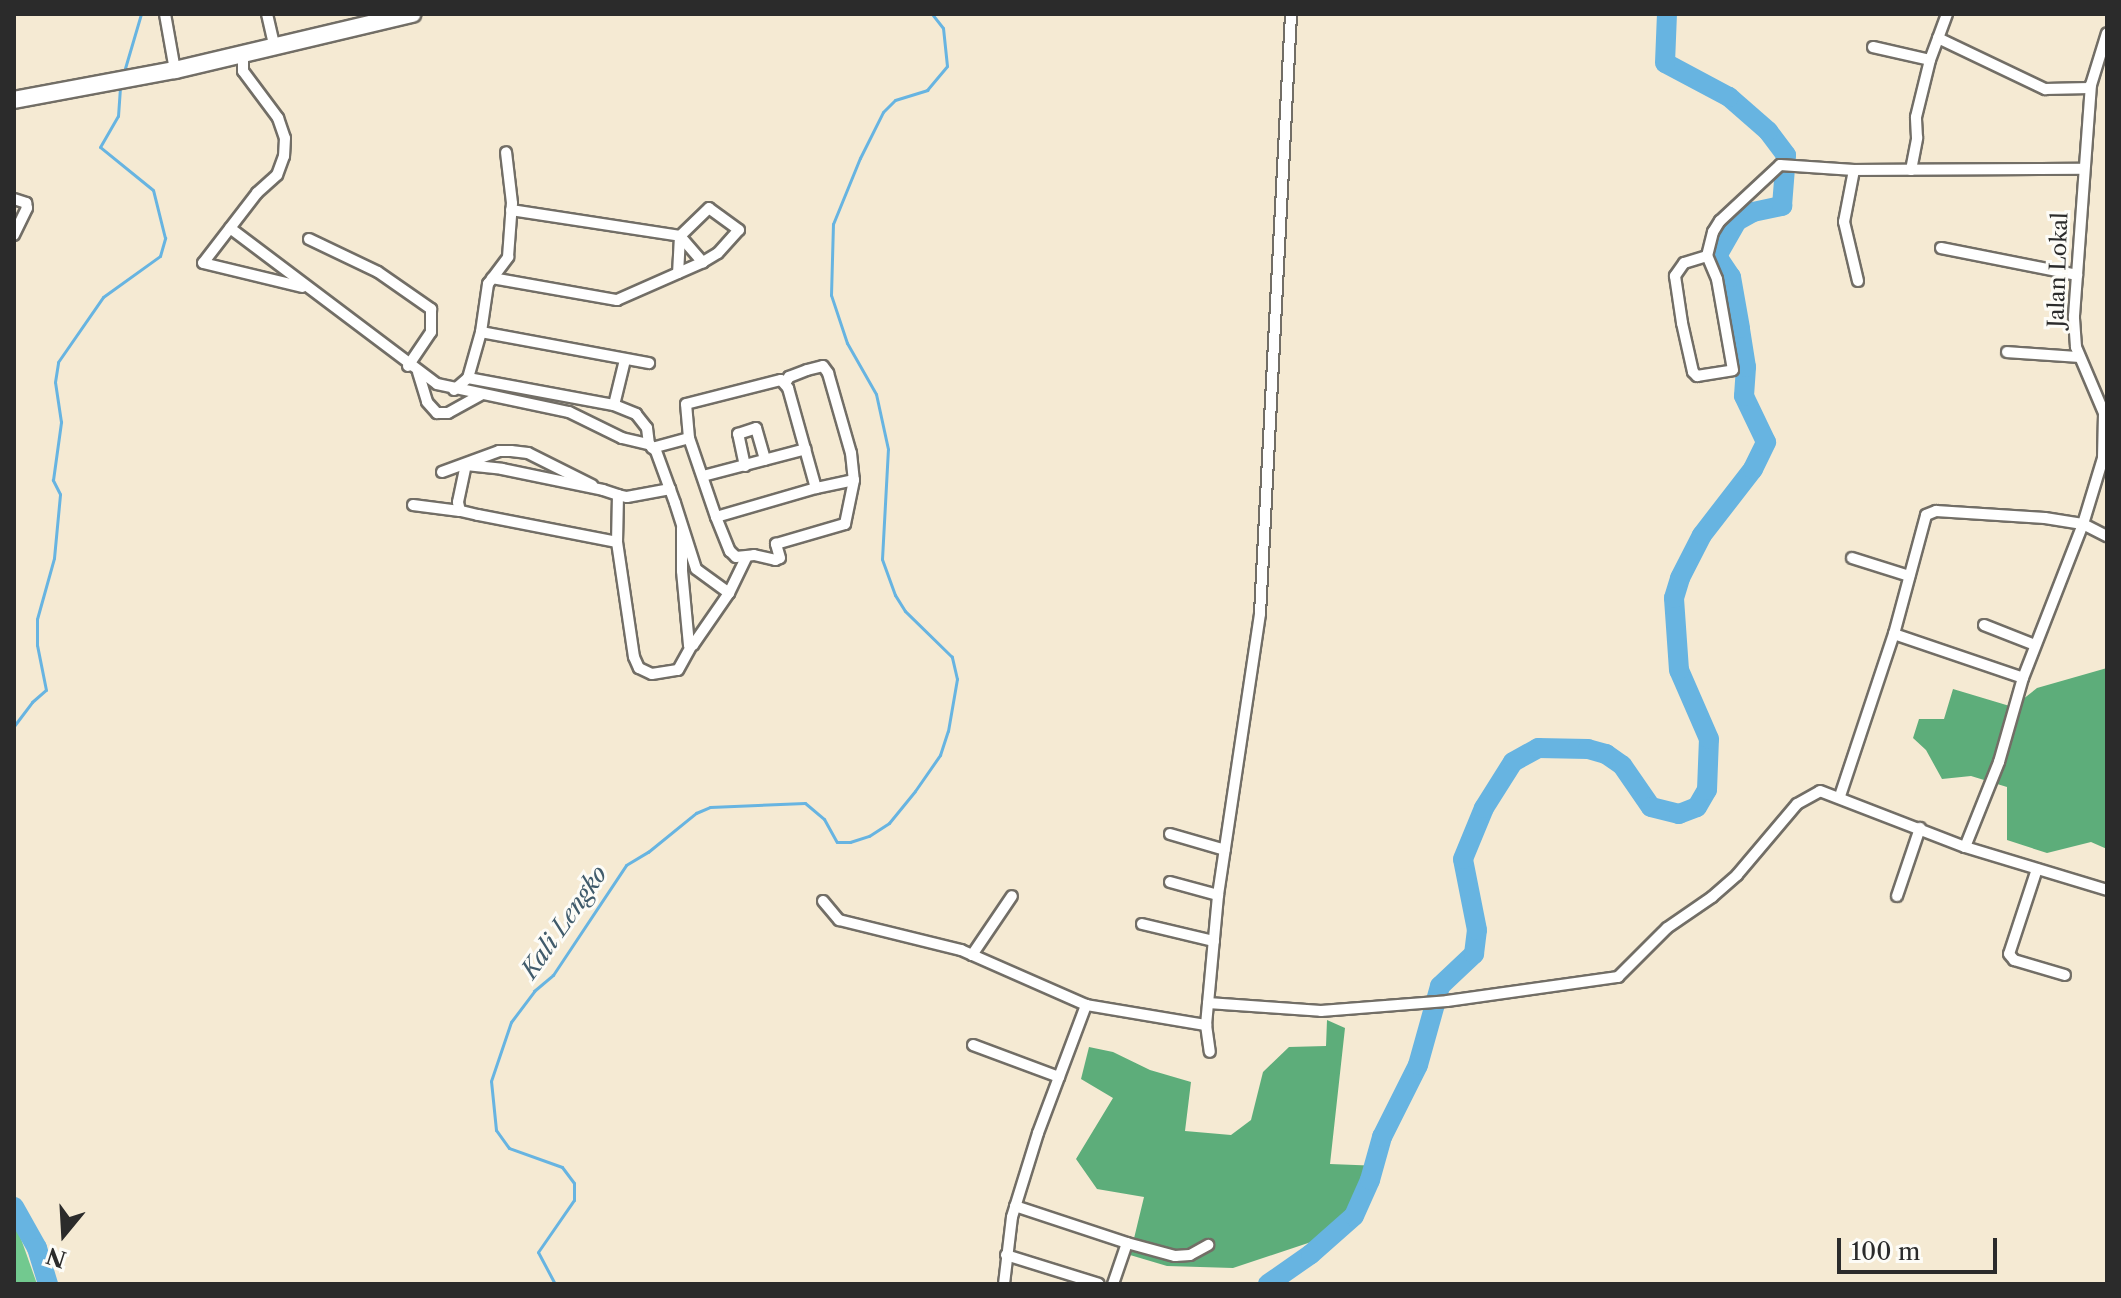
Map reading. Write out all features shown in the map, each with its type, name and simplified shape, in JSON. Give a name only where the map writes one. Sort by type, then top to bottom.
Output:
[{"type":"main road","points":[[14,100],[175,70],[412,14]]},
{"type":"street","points":[[165,14],[175,70]]},
{"type":"street","points":[[267,14],[275,48]]},
{"type":"street","points":[[1210,1052],[1206,1025],[1218,895],[1259,623],[1291,14]]},
{"type":"street","points":[[1911,170],[1917,138],[1916,117],[1930,60],[1947,14]]},
{"type":"street","name":"Jalan Lokal","points":[[1965,847],[1999,762],[2023,678],[2083,524],[2103,458],[2104,413],[2079,357],[2074,316],[2090,88],[2102,62],[2107,33]]},
{"type":"street","points":[[1938,38],[2045,89],[2090,88]]},
{"type":"street","points":[[1873,47],[1930,60]]},
{"type":"street","points":[[243,55],[243,71],[278,118],[285,138],[284,156],[277,175],[257,193],[207,253],[204,265],[308,288]]},
{"type":"street","points":[[454,390],[468,378],[481,332],[488,284],[508,257],[511,210],[506,152]]},
{"type":"street","points":[[1707,256],[1684,263],[1675,276],[1685,336],[1697,376],[1733,370],[1717,279],[1707,256],[1713,232],[1720,221],[1780,165],[1854,170],[2082,169]]},
{"type":"street","points":[[1854,170],[1844,222],[1858,281]]},
{"type":"street","points":[[14,199],[26,203],[27,208],[14,235]]},
{"type":"street","points":[[492,278],[617,300],[703,262],[718,253],[739,230],[709,208],[680,236],[678,273]]},
{"type":"street","points":[[511,210],[680,236],[703,262]]},
{"type":"street","points":[[230,228],[354,319],[413,369],[454,390],[569,412],[622,438],[650,446],[689,438]]},
{"type":"street","points":[[309,239],[378,272],[431,309],[431,332],[413,369],[427,402],[437,413],[448,413],[481,395]]},
{"type":"street","points":[[1941,248],[2077,275]]},
{"type":"street","points":[[481,332],[649,363]]},
{"type":"street","points":[[2007,352],[2079,357]]},
{"type":"street","points":[[614,405],[625,360]]},
{"type":"street","points":[[823,366],[828,373],[851,453],[854,480],[845,524],[776,544],[751,556],[736,557],[730,551],[716,517],[689,438],[686,404],[781,380],[786,382],[797,373],[823,366]]},
{"type":"street","points":[[468,378],[614,405],[636,414],[647,428],[650,446],[670,489],[696,569],[729,593]]},
{"type":"street","points":[[786,382],[816,488]]},
{"type":"street","points":[[523,401],[528,389]]},
{"type":"street","points":[[745,466],[738,434],[756,428],[765,460]]},
{"type":"street","points":[[703,476],[806,449]]},
{"type":"street","points":[[442,472],[499,451],[528,453],[600,490]]},
{"type":"street","points":[[466,465],[627,497],[670,489]]},
{"type":"street","points":[[460,511],[459,491],[466,465]]},
{"type":"street","points":[[716,517],[854,480]]},
{"type":"street","points":[[618,495],[617,542],[634,657],[639,668],[652,674],[678,670],[751,556]]},
{"type":"street","points":[[413,505],[460,511],[617,542]]},
{"type":"street","points":[[1840,796],[1894,634],[1923,519],[1931,512],[2036,517],[2083,524],[2107,536]]},
{"type":"street","points":[[682,528],[684,586],[692,645]]},
{"type":"street","points":[[1852,558],[1909,576]]},
{"type":"street","points":[[684,586],[696,569]]},
{"type":"street","points":[[1984,625],[2035,645]]},
{"type":"street","points":[[1894,634],[2023,678]]},
{"type":"street","points":[[1208,1003],[1321,1011],[1447,1001],[1618,977],[1667,928],[1712,897],[1737,875],[1797,804],[1820,791],[1840,796],[1965,847],[2107,890]]},
{"type":"street","points":[[1897,896],[1920,828]]},
{"type":"street","points":[[1170,834],[1225,850]]},
{"type":"street","points":[[2037,869],[2009,954],[2014,960],[2065,975]]},
{"type":"street","points":[[1170,882],[1218,895]]},
{"type":"street","points":[[972,955],[1012,896]]},
{"type":"street","points":[[823,901],[839,920],[972,955],[1086,1005],[1206,1025]]},
{"type":"street","points":[[1142,924],[1214,941]]},
{"type":"street","points":[[1004,1284],[1015,1206],[1086,1005]]},
{"type":"street","points":[[973,1045],[1059,1077]]},
{"type":"street","points":[[1015,1206],[1175,1256],[1196,1253],[1208,1245]]},
{"type":"street","points":[[1113,1284],[1127,1243]]},
{"type":"street","points":[[1006,1255],[1099,1284]]},
{"type":"green space","points":[[2107,668],[2107,849],[2091,842],[2047,853],[2007,840],[2007,787],[1971,776],[1942,779],[1926,750],[1913,738],[1919,719],[1944,719],[1953,689],[2013,707],[2037,688]]},
{"type":"green space","points":[[1327,1020],[1345,1028],[1330,1164],[1381,1166],[1350,1229],[1233,1268],[1167,1266],[1130,1255],[1144,1197],[1097,1189],[1076,1159],[1113,1098],[1081,1079],[1089,1047],[1113,1052],[1150,1070],[1191,1082],[1185,1131],[1231,1135],[1251,1120],[1263,1072],[1289,1047],[1326,1046]]},
{"type":"green space","points":[[14,1223],[20,1236],[37,1284],[14,1284]]},
{"type":"waterway","points":[[123,75],[141,14]]},
{"type":"waterway","name":"Kali Lengko","points":[[555,1284],[538,1252],[574,1200],[574,1183],[562,1167],[509,1148],[496,1130],[491,1081],[511,1022],[534,991],[553,975],[626,865],[648,852],[696,813],[710,807],[805,803],[824,819],[837,842],[869,836],[889,823],[915,791],[940,755],[948,731],[957,679],[952,657],[905,611],[895,595],[882,559],[888,449],[876,394],[847,343],[831,295],[833,224],[883,112],[895,100],[927,90],[947,66],[943,28],[932,14]]},
{"type":"waterway","points":[[1268,1284],[1311,1254],[1354,1216],[1370,1180],[1382,1137],[1418,1065],[1440,986],[1474,954],[1477,930],[1463,859],[1484,808],[1513,762],[1538,748],[1588,749],[1606,754],[1622,765],[1651,807],[1679,814],[1697,807],[1707,790],[1709,739],[1679,670],[1674,598],[1680,578],[1702,535],[1753,469],[1766,442],[1744,396],[1746,367],[1731,277],[1717,256],[1737,221],[1753,212],[1782,206],[1786,155],[1768,131],[1729,97],[1665,63],[1667,14]]},
{"type":"waterway","points":[[14,726],[32,702],[46,690],[37,645],[37,619],[54,558],[60,494],[53,480],[61,422],[55,382],[58,362],[103,297],[160,256],[165,238],[153,190],[100,147],[118,116],[120,86]]},
{"type":"waterway","points":[[14,1207],[37,1248],[48,1284]]}]
